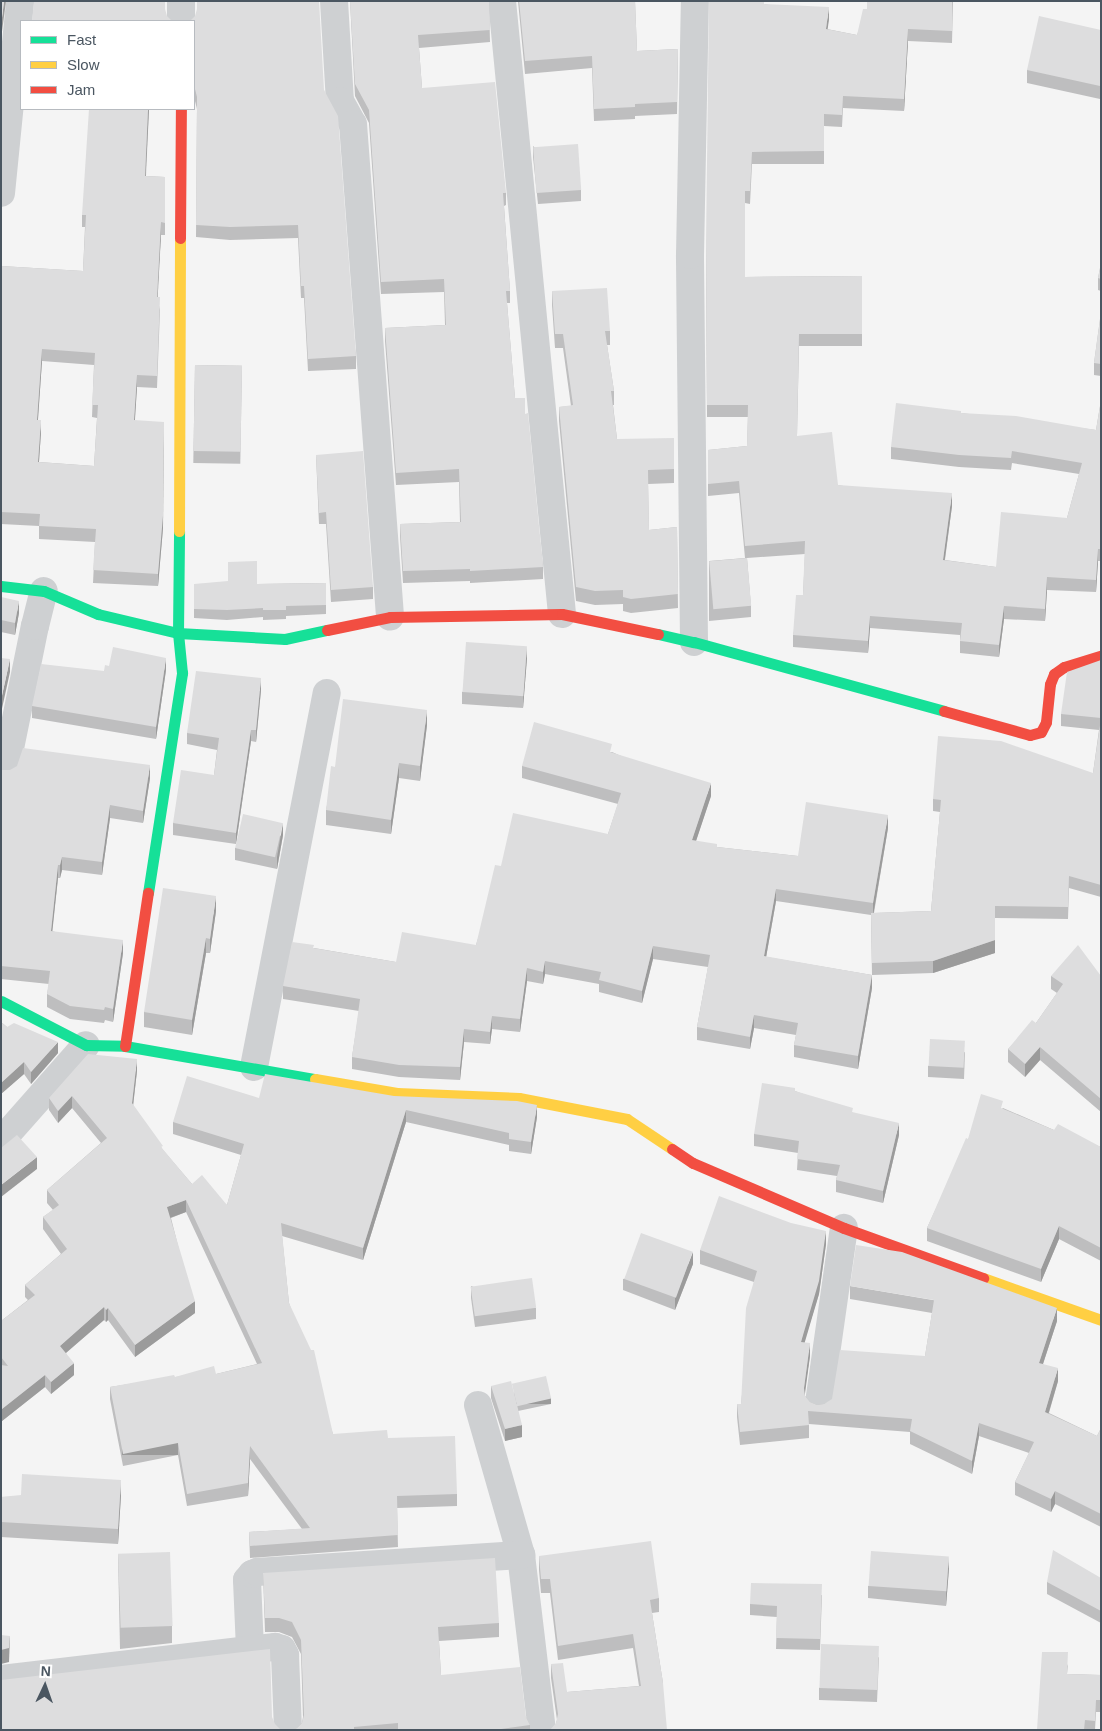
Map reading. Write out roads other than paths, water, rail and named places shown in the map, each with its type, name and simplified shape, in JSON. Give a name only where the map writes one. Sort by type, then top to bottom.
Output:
[{"type":"street","points":[[1,193],[20,1]]},
{"type":"street","points":[[181,1],[181,20]]},
{"type":"street","points":[[334,1],[340,101],[353,124],[390,617]]},
{"type":"street","points":[[502,1],[562,614]]},
{"type":"street","points":[[694,642],[690,255],[695,1]]},
{"type":"street","points":[[125,1046],[182,673],[178,633],[181,110]]},
{"type":"street","points":[[1,586],[44,591],[98,614],[178,633],[285,639],[390,617],[562,614],[694,642],[1030,735],[1042,732],[1046,722],[1050,684],[1054,674],[1064,667],[1101,656]]},
{"type":"street","points":[[6,768],[34,626],[44,591]]},
{"type":"street","points":[[254,1067],[328,693]]},
{"type":"street","points":[[1,1001],[86,1045],[125,1046],[397,1093],[519,1098],[627,1119],[693,1164],[844,1228],[1101,1320]]},
{"type":"street","points":[[1,1141],[86,1045]]},
{"type":"street","points":[[819,1403],[844,1228]]},
{"type":"street","points":[[478,1405],[521,1554],[542,1730]]},
{"type":"street","points":[[250,1649],[247,1580],[252,1574],[257,1572],[521,1554]]},
{"type":"street","points":[[1,1679],[276,1647],[282,1649],[285,1655],[288,1730]]}]
